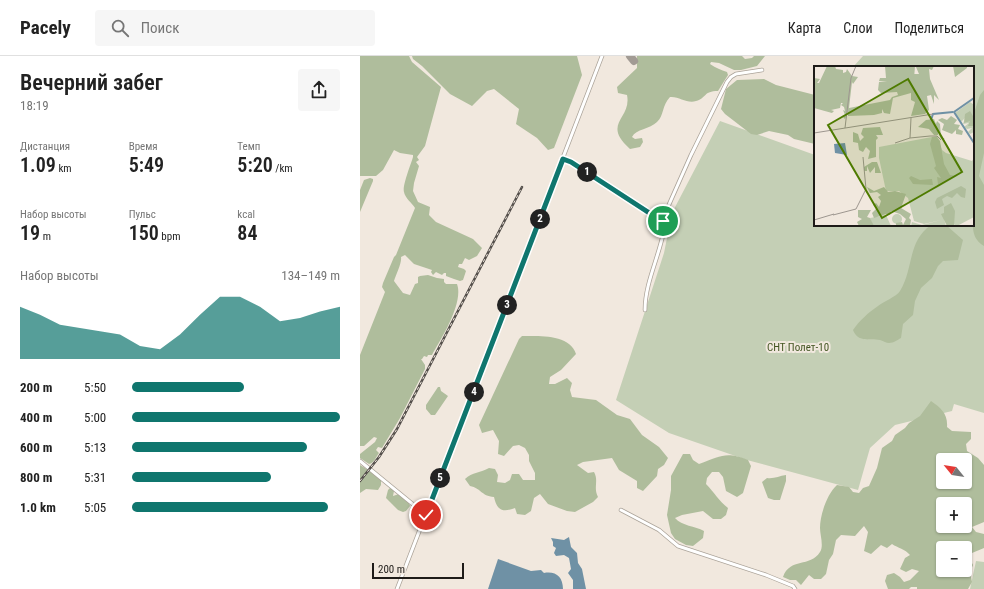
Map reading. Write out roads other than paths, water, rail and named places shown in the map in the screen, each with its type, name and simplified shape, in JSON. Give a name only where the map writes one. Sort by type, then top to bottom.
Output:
[{"type":"street","points":[[397,589],[602,56]]},
{"type":"street","points":[[645,310],[645,295],[651,280],[664,229],[663,218],[691,155],[727,82],[731,77],[736,74],[762,70]]},
{"type":"street","points":[[563,159],[571,162],[654,216],[663,218]]},
{"type":"street","points":[[360,460],[426,515]]},
{"type":"street","points":[[620,510],[659,530],[678,546],[766,575],[793,586],[795,589]]},
{"type":"water","points":[[569,537],[571,547],[577,553],[578,563],[582,569],[586,589],[573,589],[573,580],[568,573],[571,569],[569,558],[564,555],[556,556],[554,553],[556,548],[553,546],[551,538],[564,540]]},
{"type":"water","points":[[498,559],[531,571],[541,570],[544,573],[555,574],[562,581],[563,589],[488,589]]},
{"type":"railway","points":[[360,481],[379,457],[397,429],[522,187]]},
{"type":"park label","name":"СНТ Полет-10","points":[[798,347]]}]
